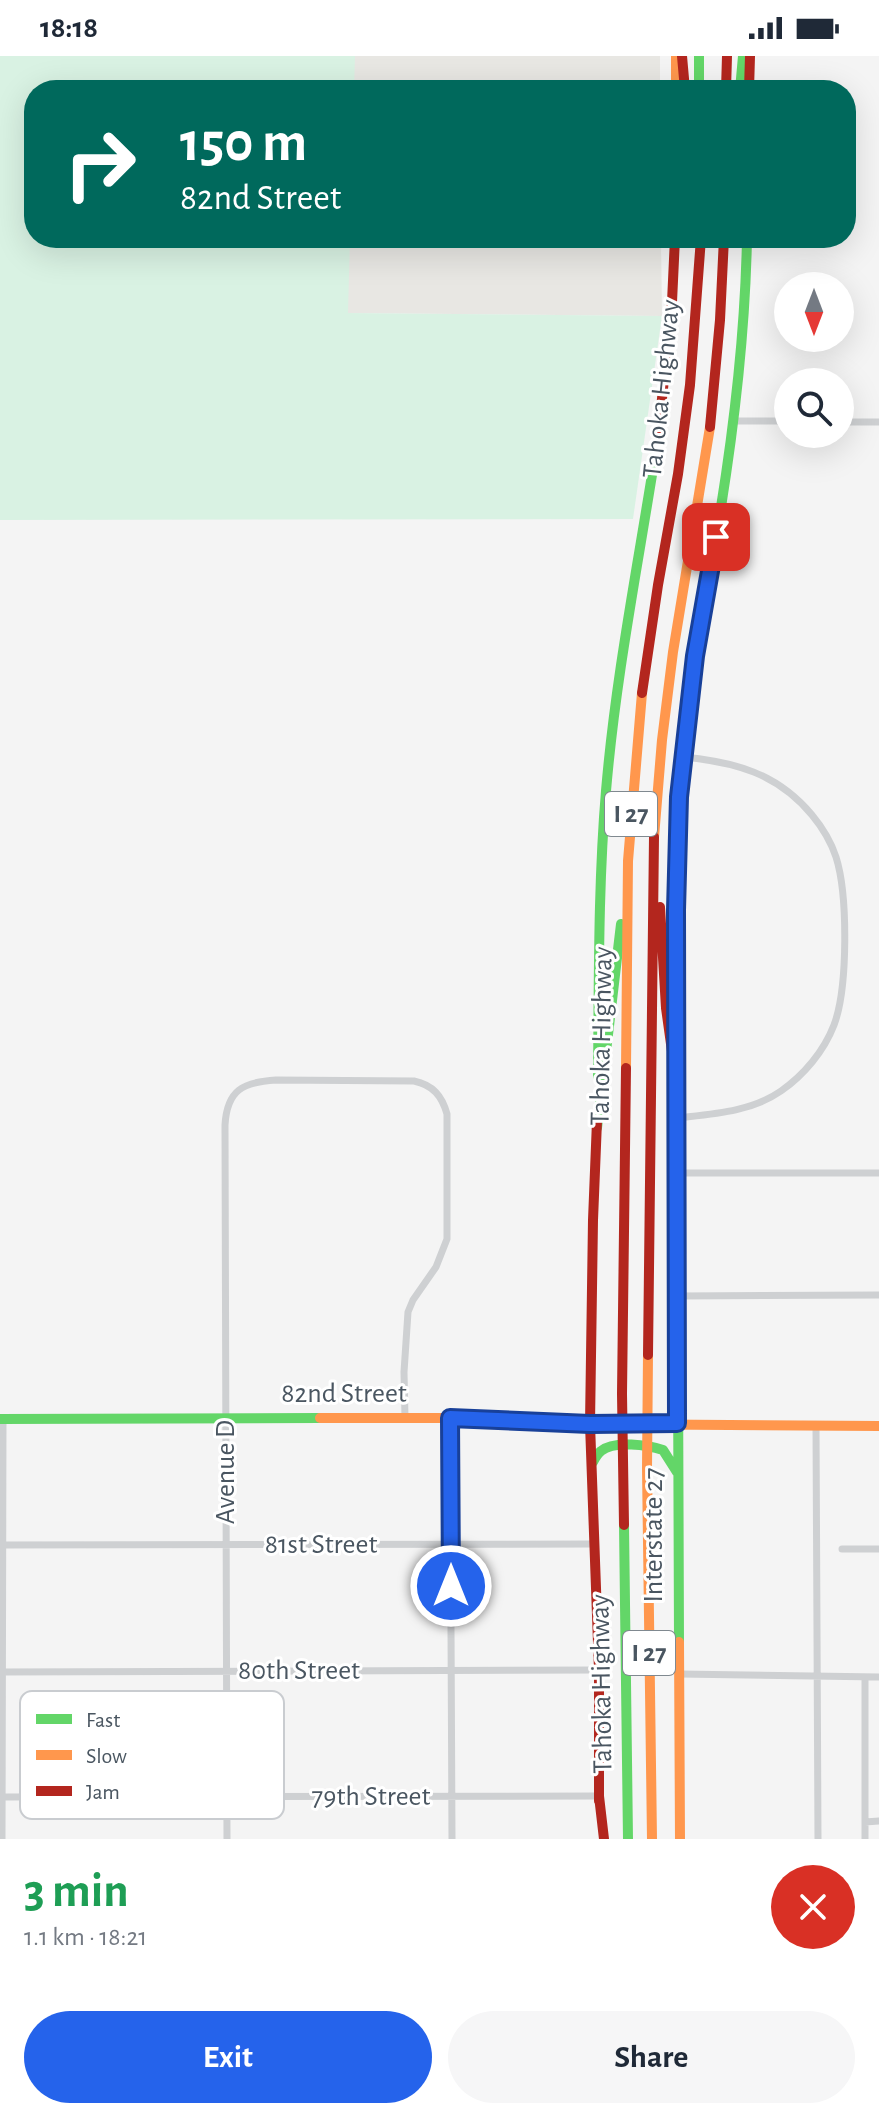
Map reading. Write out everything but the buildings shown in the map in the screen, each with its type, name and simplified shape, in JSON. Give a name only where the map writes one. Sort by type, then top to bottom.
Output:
[{"type":"main road","points":[[677,80],[679,56]]},
{"type":"main road","points":[[679,56],[683,80]]},
{"type":"main road","points":[[699,56],[699,80]]},
{"type":"main road","points":[[726,80],[727,56]]},
{"type":"main road","points":[[741,80],[743,56]]},
{"type":"main road","points":[[749,80],[750,56]]},
{"type":"main road","name":"Tahoka Highway","points":[[597,1128],[602,863],[608,773],[626,634],[659,427],[675,248]]},
{"type":"main road","name":"Tahoka Highway","points":[[628,1839],[622,1394],[628,861],[640,708],[690,385],[700,248]]},
{"type":"main road","name":"Tahoka Highway","points":[[652,1839],[647,1394],[654,858],[662,733],[680,604],[706,459],[725,248]]},
{"type":"main road","points":[[677,1087],[679,797],[695,656],[734,421],[746,248]]},
{"type":"main road","points":[[654,858],[666,1008],[677,1087]]},
{"type":"main road","points":[[597,1128],[628,861]]},
{"type":"main road","name":"Interstate 27","points":[[677,1087],[680,1839]]},
{"type":"main road","name":"Interstate 27","points":[[597,1128],[590,1424],[602,1839]]},
{"type":"main road","name":"82nd Street","points":[[2,1418],[450,1418],[590,1424],[879,1426]]},
{"type":"main road","points":[[591,1468],[603,1449],[640,1446],[662,1450],[678,1474]]},
{"type":"street","points":[[734,421],[774,421]]},
{"type":"street","points":[[854,422],[879,422]]},
{"type":"street","points":[[677,1118],[756,1104],[794,1081],[814,1059],[833,1029],[842,1000],[843,984],[841,882],[835,854],[816,820],[791,794],[759,773],[735,765],[683,757]]},
{"type":"street","name":"Avenue D","points":[[227,1691],[225,1125],[228,1105],[243,1087],[260,1081],[421,1082],[435,1091],[445,1107],[447,1239],[436,1267],[408,1312],[405,1418]]},
{"type":"street","points":[[677,1173],[879,1173]]},
{"type":"street","points":[[677,1296],[879,1295]]},
{"type":"street","points":[[2,1418],[2,1839]]},
{"type":"street","points":[[450,1418],[452,1839]]},
{"type":"street","points":[[816,1426],[818,1839]]},
{"type":"street","name":"81st Street","points":[[1,1545],[594,1544]]},
{"type":"street","points":[[842,1549],[879,1549]]},
{"type":"street","name":"80th Street","points":[[1,1672],[599,1670]]},
{"type":"street","points":[[679,1674],[879,1677]]},
{"type":"street","points":[[865,1677],[865,1839]]},
{"type":"street","name":"79th Street","points":[[284,1796],[599,1796]]},
{"type":"street","points":[[865,1822],[879,1821]]},
{"type":"shaded area","points":[[353,56],[660,56],[660,80],[352,80]]},
{"type":"shaded area","points":[[349,248],[661,248],[662,316],[347,313]]},
{"type":"green space","points":[[0,56],[355,56],[354,80],[24,80],[24,248],[350,248],[348,313],[662,316],[633,519],[0,520]]},
{"type":"traffic: fast","points":[[699,56],[699,80]]},
{"type":"traffic: fast","points":[[741,80],[743,56]]},
{"type":"traffic: fast","points":[[714,549],[736,394],[747,248]]},
{"type":"traffic: fast","points":[[598,1077],[600,898],[610,746],[658,437]]},
{"type":"traffic: fast","points":[[597,1128],[621,924]]},
{"type":"traffic: fast","points":[[677,1081],[679,1642]]},
{"type":"traffic: fast","points":[[0,1419],[320,1418]]},
{"type":"traffic: fast","points":[[593,1462],[598,1453],[607,1448],[640,1445],[663,1450],[677,1472]]},
{"type":"traffic: fast","points":[[624,1525],[628,1839]]},
{"type":"traffic: slow","points":[[676,56],[676,80]]},
{"type":"traffic: slow","points":[[654,837],[673,652],[710,427]]},
{"type":"traffic: slow","points":[[677,1053],[676,885],[680,785],[690,696],[714,549]]},
{"type":"traffic: slow","points":[[626,1068],[628,861],[642,693]]},
{"type":"traffic: slow","points":[[648,1355],[652,1839]]},
{"type":"traffic: slow","points":[[320,1418],[879,1426]]},
{"type":"traffic: slow","points":[[679,1642],[680,1839]]},
{"type":"traffic: jam","points":[[682,56],[684,80]]},
{"type":"traffic: jam","points":[[726,80],[727,56]]},
{"type":"traffic: jam","points":[[749,80],[750,56]]},
{"type":"traffic: jam","points":[[658,437],[675,248]]},
{"type":"traffic: jam","points":[[642,693],[690,385],[700,248]]},
{"type":"traffic: jam","points":[[710,427],[724,248]]},
{"type":"traffic: jam","points":[[648,1355],[654,837]]},
{"type":"traffic: jam","points":[[660,907],[666,1008],[677,1087]]},
{"type":"traffic: jam","points":[[624,1525],[622,1394],[626,1068]]},
{"type":"traffic: jam","points":[[597,1121],[590,1424],[599,1670],[599,1801]]},
{"type":"traffic: jam","points":[[599,1796],[604,1839]]},
{"type":"route","points":[[451,1586],[450,1418],[590,1424],[677,1423],[676,910],[679,797],[695,656],[716,537]]}]
